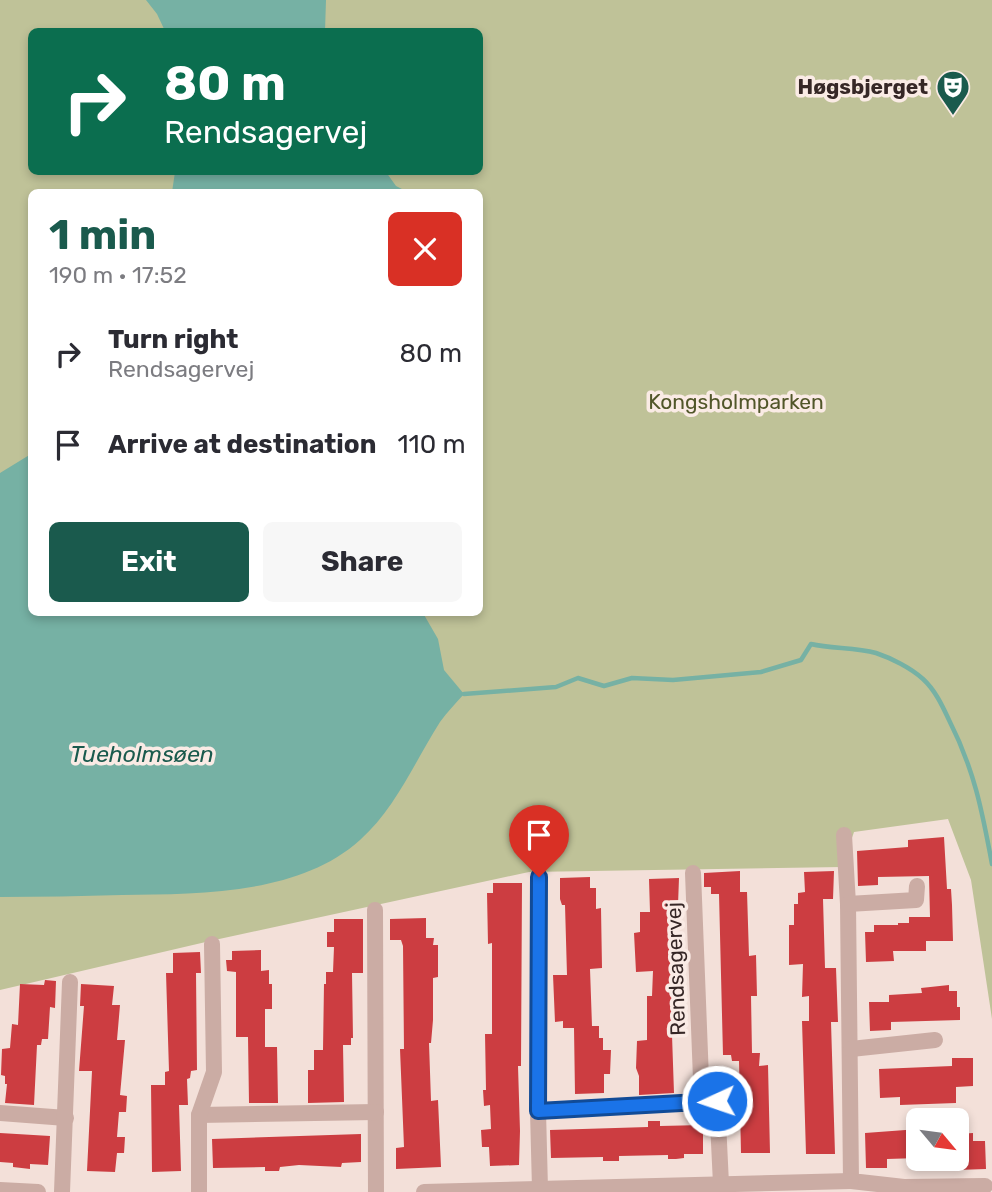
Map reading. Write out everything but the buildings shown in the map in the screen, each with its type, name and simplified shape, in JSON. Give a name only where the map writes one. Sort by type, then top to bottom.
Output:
[{"type":"street","points":[[844,835],[851,1049],[851,1181]]},
{"type":"street","name":"Rendsagervej","points":[[693,873],[701,1079],[717,1101],[721,1184]]},
{"type":"street","points":[[535,1190],[539,877]]},
{"type":"street","points":[[848,904],[916,900],[917,886]]},
{"type":"street","points":[[375,910],[376,1192]]},
{"type":"street","points":[[199,1192],[199,1115],[214,1072],[212,944]]},
{"type":"street","points":[[62,1192],[70,982]]},
{"type":"street","points":[[851,1049],[935,1040]]},
{"type":"street","points":[[538,1111],[717,1101]]},
{"type":"street","points":[[199,1115],[376,1112]]},
{"type":"street","points":[[0,1113],[66,1118]]},
{"type":"street","points":[[424,1192],[851,1181],[904,1187],[985,1186]]},
{"type":"street","points":[[0,1190],[38,1192]]},
{"type":"green space","name":"Kongsholmparken","points":[[0,0],[992,0],[992,1019],[971,880],[948,819],[854,832],[842,867],[529,872],[210,941],[0,990]]},
{"type":"water","points":[[146,0],[326,0],[325,28],[164,28]]},
{"type":"water","points":[[175,175],[388,175],[396,186],[402,189],[172,189]]},
{"type":"water","name":"Tueholmsøen","points":[[28,456],[28,616],[425,616],[438,639],[444,670],[464,694],[440,722],[404,784],[373,827],[335,858],[308,872],[247,888],[183,894],[0,897],[0,473]]},
{"type":"waterway","points":[[464,694],[556,687],[578,678],[604,686],[632,678],[673,680],[761,672],[801,660],[811,644],[876,653],[918,675],[941,703],[971,773],[992,864]]},
{"type":"place","name":"Høgsbjerget","points":[[953,117]]},
{"type":"route","points":[[539,877],[538,1111],[717,1101]]}]
